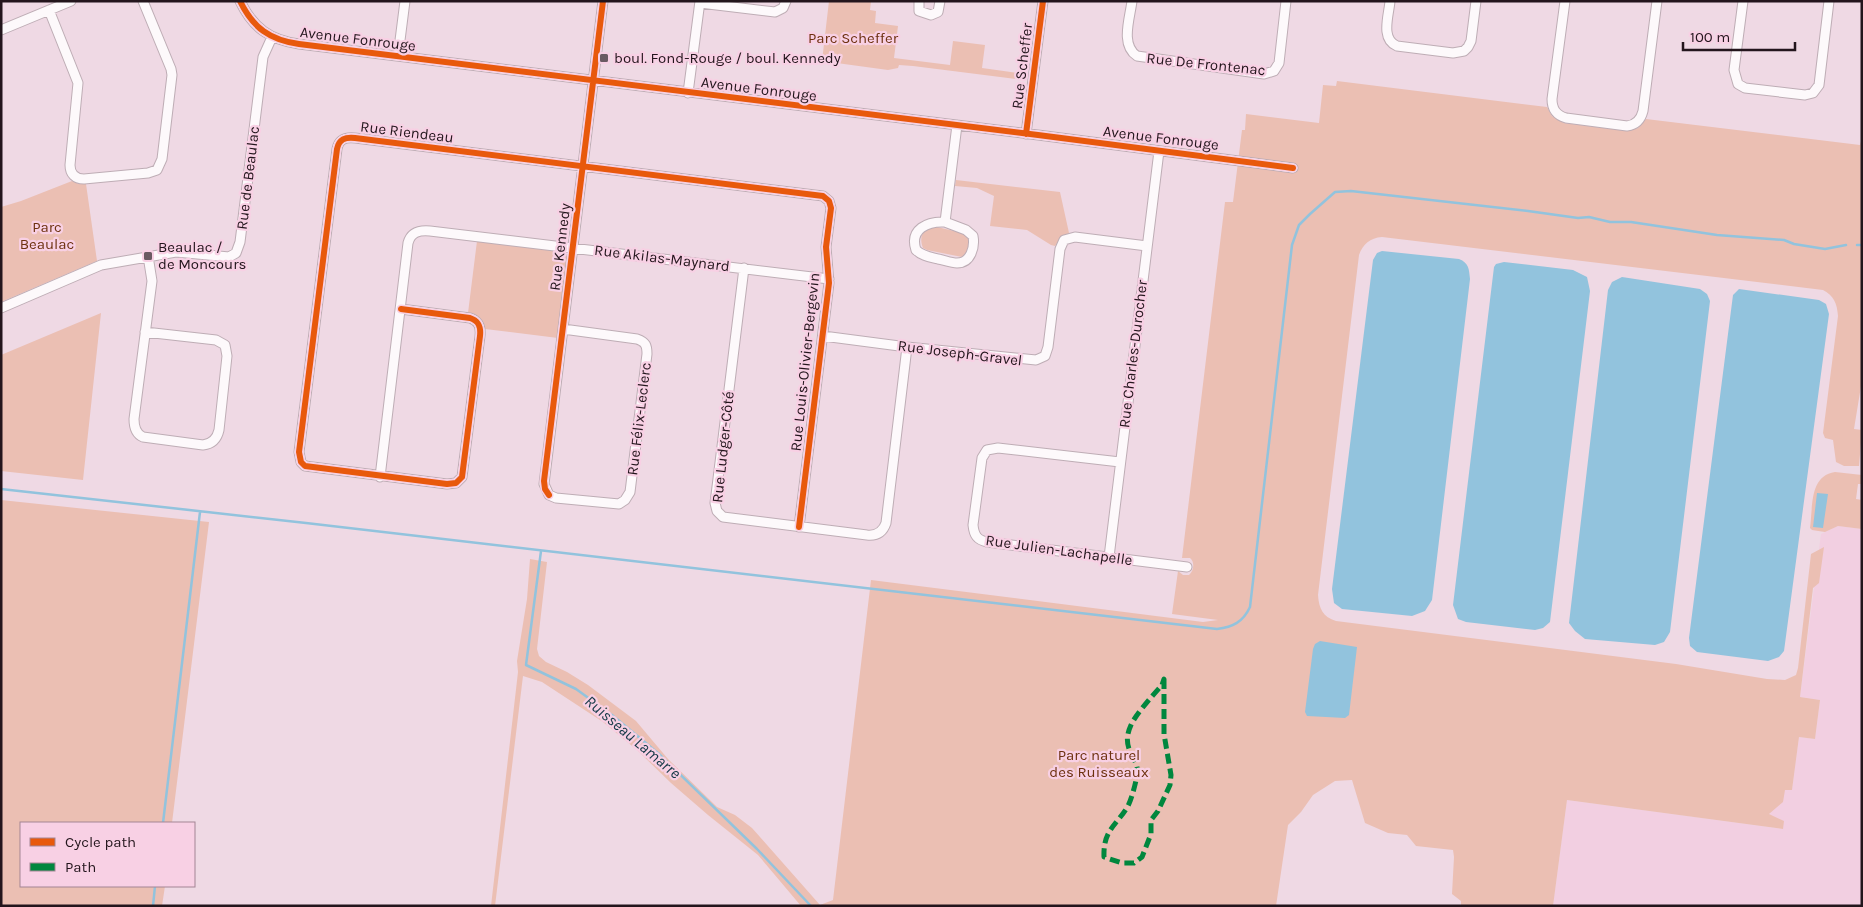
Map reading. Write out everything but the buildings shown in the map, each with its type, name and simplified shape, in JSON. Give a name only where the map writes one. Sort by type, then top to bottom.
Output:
[{"type":"street","points":[[1,30],[72,1]]},
{"type":"street","points":[[49,10],[78,82],[70,165],[72,173],[81,179],[148,173],[157,170],[162,159],[172,75],[143,1]]},
{"type":"street","name":"Avenue Fonrouge","points":[[240,1],[249,18],[272,37],[299,44],[1293,168]]},
{"type":"street","points":[[398,56],[405,1]]},
{"type":"street","name":"Rue Kennedy","points":[[549,495],[545,489],[544,482],[603,1]]},
{"type":"street","points":[[688,92],[700,2],[775,12],[783,8],[786,1]]},
{"type":"street","points":[[919,1],[920,11],[931,15],[938,12],[940,1]]},
{"type":"street","name":"Rue Scheffer","points":[[1026,134],[1043,1]]},
{"type":"street","name":"Rue De Frontenac","points":[[1132,1],[1128,44],[1132,52],[1137,56],[1264,74],[1274,71],[1280,61],[1286,1]]},
{"type":"street","points":[[1390,1],[1387,31],[1388,39],[1392,43],[1397,46],[1458,53],[1464,51],[1470,44],[1476,1]]},
{"type":"street","points":[[1565,1],[1552,99],[1553,109],[1558,115],[1566,118],[1627,126],[1636,123],[1641,118],[1643,111],[1657,1]]},
{"type":"street","points":[[1743,1],[1734,70],[1738,84],[1745,88],[1804,95],[1813,92],[1819,85],[1829,1]]},
{"type":"street","name":"Rue de Beaulac","points":[[1,308],[97,266],[176,252],[226,257],[232,256],[237,251],[240,245],[263,57],[272,37]]},
{"type":"street","points":[[946,222],[957,125]]},
{"type":"street","name":"Rue Riendeau","points":[[380,477],[305,466],[301,462],[299,452],[339,142],[345,138],[810,194],[821,196],[827,200]]},
{"type":"street","name":"Rue Charles-Durocher","points":[[1109,557],[1159,151]]},
{"type":"street","name":"Rue Louis-Olivier-Bergevin","points":[[799,527],[829,279],[826,248],[831,208],[827,200]]},
{"type":"street","points":[[946,222],[966,230],[973,236],[972,252],[963,262],[956,263],[938,259],[923,255],[916,250],[915,238],[921,227],[930,223],[946,222]]},
{"type":"street","name":"Rue Akilas-Maynard","points":[[380,477],[408,243],[410,237],[417,232],[430,230],[829,279]]},
{"type":"street","name":"Rue Joseph-Gravel","points":[[823,336],[1027,361],[1039,360],[1045,356],[1048,347],[1060,249],[1064,240],[1079,238],[1147,246]]},
{"type":"street","points":[[145,332],[216,340],[225,345],[227,354],[219,430],[216,438],[211,443],[203,445],[146,437],[139,435],[136,431],[134,419],[145,332],[152,281],[148,256]]},
{"type":"street","name":"Rue Ludger-Côté","points":[[744,268],[715,506],[719,513],[726,518],[870,536],[878,534],[884,528],[907,347]]},
{"type":"street","points":[[380,477],[447,484],[459,481],[463,474],[472,407],[481,332],[479,325],[470,318],[401,309]]},
{"type":"street","name":"Rue Félix-Leclerc","points":[[549,495],[559,499],[613,504],[628,498],[647,354],[647,346],[640,340],[563,329]]},
{"type":"street","name":"Rue Julien-Lachapelle","points":[[1120,462],[1002,448],[985,451],[982,458],[973,525],[975,535],[984,542],[1187,567]]},
{"type":"shaded area","points":[[1838,526],[1862,529],[1862,906],[1553,906],[1567,800],[1783,829],[1769,815],[1785,790],[1792,790],[1799,737],[1815,739],[1820,700],[1800,697],[1821,534]]},
{"type":"green space","name":"Parc Scheffer","points":[[829,1],[871,1],[870,10],[876,11],[875,23],[898,26],[894,58],[950,65],[953,41],[985,45],[982,68],[1025,74],[1025,80],[913,66],[899,65],[898,68],[888,70],[822,61]]},
{"type":"green space","name":"Parc naturel des Ruisseaux","points":[[1337,81],[1547,107],[1552,116],[1564,123],[1627,131],[1638,128],[1646,119],[1860,145],[1862,138],[1862,380],[1854,429],[1862,430],[1859,466],[1844,466],[1836,462],[1833,440],[1825,438],[1823,433],[1838,316],[1834,300],[1823,290],[1382,237],[1368,242],[1359,255],[1318,595],[1322,612],[1336,621],[1676,664],[1767,679],[1785,680],[1796,675],[1798,668],[1811,554],[1824,547],[1819,583],[1813,588],[1800,697],[1820,700],[1815,739],[1799,737],[1792,790],[1785,790],[1783,802],[1769,814],[1784,821],[1783,829],[1567,800],[1553,906],[1461,906],[1461,901],[1452,894],[1453,850],[1416,846],[1407,835],[1388,833],[1365,823],[1352,780],[1335,781],[1313,795],[1301,812],[1288,825],[1276,906],[801,906],[758,855],[671,783],[637,750],[603,722],[542,682],[523,676],[495,906],[491,906],[518,672],[517,661],[527,599],[530,559],[547,562],[537,649],[539,656],[546,662],[588,685],[636,721],[668,759],[717,807],[735,815],[752,828],[820,905],[833,900],[871,580],[1203,622],[1218,620],[1172,614],[1178,571],[1183,575],[1189,575],[1193,566],[1190,558],[1182,558],[1225,202],[1233,202],[1242,130],[1245,130],[1246,114],[1319,123],[1323,85],[1336,86]]},
{"type":"green space","points":[[956,180],[1060,192],[1069,233],[1061,238],[1055,246],[1027,230],[990,226],[994,196],[977,188],[955,186]]},
{"type":"green space","name":"Parc Beaulac","points":[[72,181],[86,184],[97,261],[1,302],[1,207]]},
{"type":"green space","points":[[937,227],[963,233],[967,236],[970,245],[966,255],[962,257],[923,248],[921,239],[923,233]]},
{"type":"green space","points":[[477,241],[557,251],[566,255],[567,261],[558,338],[485,329],[480,318],[468,313]]},
{"type":"green space","points":[[101,313],[83,480],[1,471],[1,355]]},
{"type":"green space","points":[[1835,472],[1862,475],[1862,484],[1858,484],[1856,499],[1862,500],[1862,529],[1838,526],[1825,532],[1810,528],[1812,502],[1816,486],[1821,479]]},
{"type":"green space","points":[[1,500],[209,522],[172,822],[20,822],[20,887],[165,887],[162,906],[1,906]]},
{"type":"water","points":[[1382,251],[1459,259],[1467,264],[1470,279],[1432,600],[1425,611],[1412,616],[1342,609],[1334,603],[1332,589],[1373,260],[1377,253]]},
{"type":"water","points":[[1504,262],[1573,270],[1587,277],[1590,291],[1550,622],[1543,628],[1535,630],[1466,622],[1458,619],[1453,605],[1494,267],[1496,264]]},
{"type":"water","points":[[1622,277],[1700,289],[1707,294],[1710,301],[1670,632],[1664,642],[1655,645],[1585,639],[1569,623],[1608,290],[1612,282]]},
{"type":"water","points":[[1739,289],[1819,300],[1826,304],[1829,314],[1784,651],[1779,657],[1768,661],[1697,652],[1690,646],[1689,638],[1733,295]]},
{"type":"water","points":[[1817,493],[1828,494],[1823,528],[1813,527]]},
{"type":"water","points":[[1320,641],[1357,647],[1349,715],[1345,718],[1307,716],[1305,712],[1313,649],[1315,644]]},
{"type":"waterway","points":[[1,489],[1217,629],[1237,623],[1250,607],[1292,245],[1299,225],[1335,192],[1351,191],[1578,218],[1589,217],[1610,222],[1631,222],[1717,235],[1784,240],[1794,244],[1825,249],[1846,245]]},
{"type":"waterway","points":[[1857,245],[1862,245]]},
{"type":"waterway","points":[[163,822],[200,512]]},
{"type":"waterway","name":"Ruisseau Lamarre","points":[[541,551],[526,665],[576,689],[612,715],[659,754],[757,849],[811,906]]},
{"type":"waterway","points":[[153,906],[155,887]]},
{"type":"marked path","points":[[1164,679],[1164,734],[1171,775],[1170,785],[1158,811],[1151,820],[1151,834],[1142,857],[1134,863],[1122,863],[1104,857],[1104,848],[1108,834],[1128,806],[1137,776],[1136,764],[1127,741],[1128,734],[1131,725],[1162,685],[1164,679]]},
{"type":"cycle path","points":[[240,1],[251,19],[264,31],[279,39],[299,44],[1293,168]]},
{"type":"cycle path","points":[[549,495],[545,489],[544,481],[603,1]]},
{"type":"cycle path","points":[[1026,134],[1043,1]]},
{"type":"cycle path","points":[[401,309],[470,318],[476,321],[480,327],[462,477],[456,483],[447,484],[305,466],[301,462],[299,452],[337,149],[343,139],[355,138],[823,196],[829,201],[831,208],[826,247],[829,283],[799,527]]},
{"type":"place","name":"boul. Fond-Rouge / boul. Kennedy","points":[[604,58]]},
{"type":"place","name":"Beaulac / de Moncours","points":[[148,256]]}]
